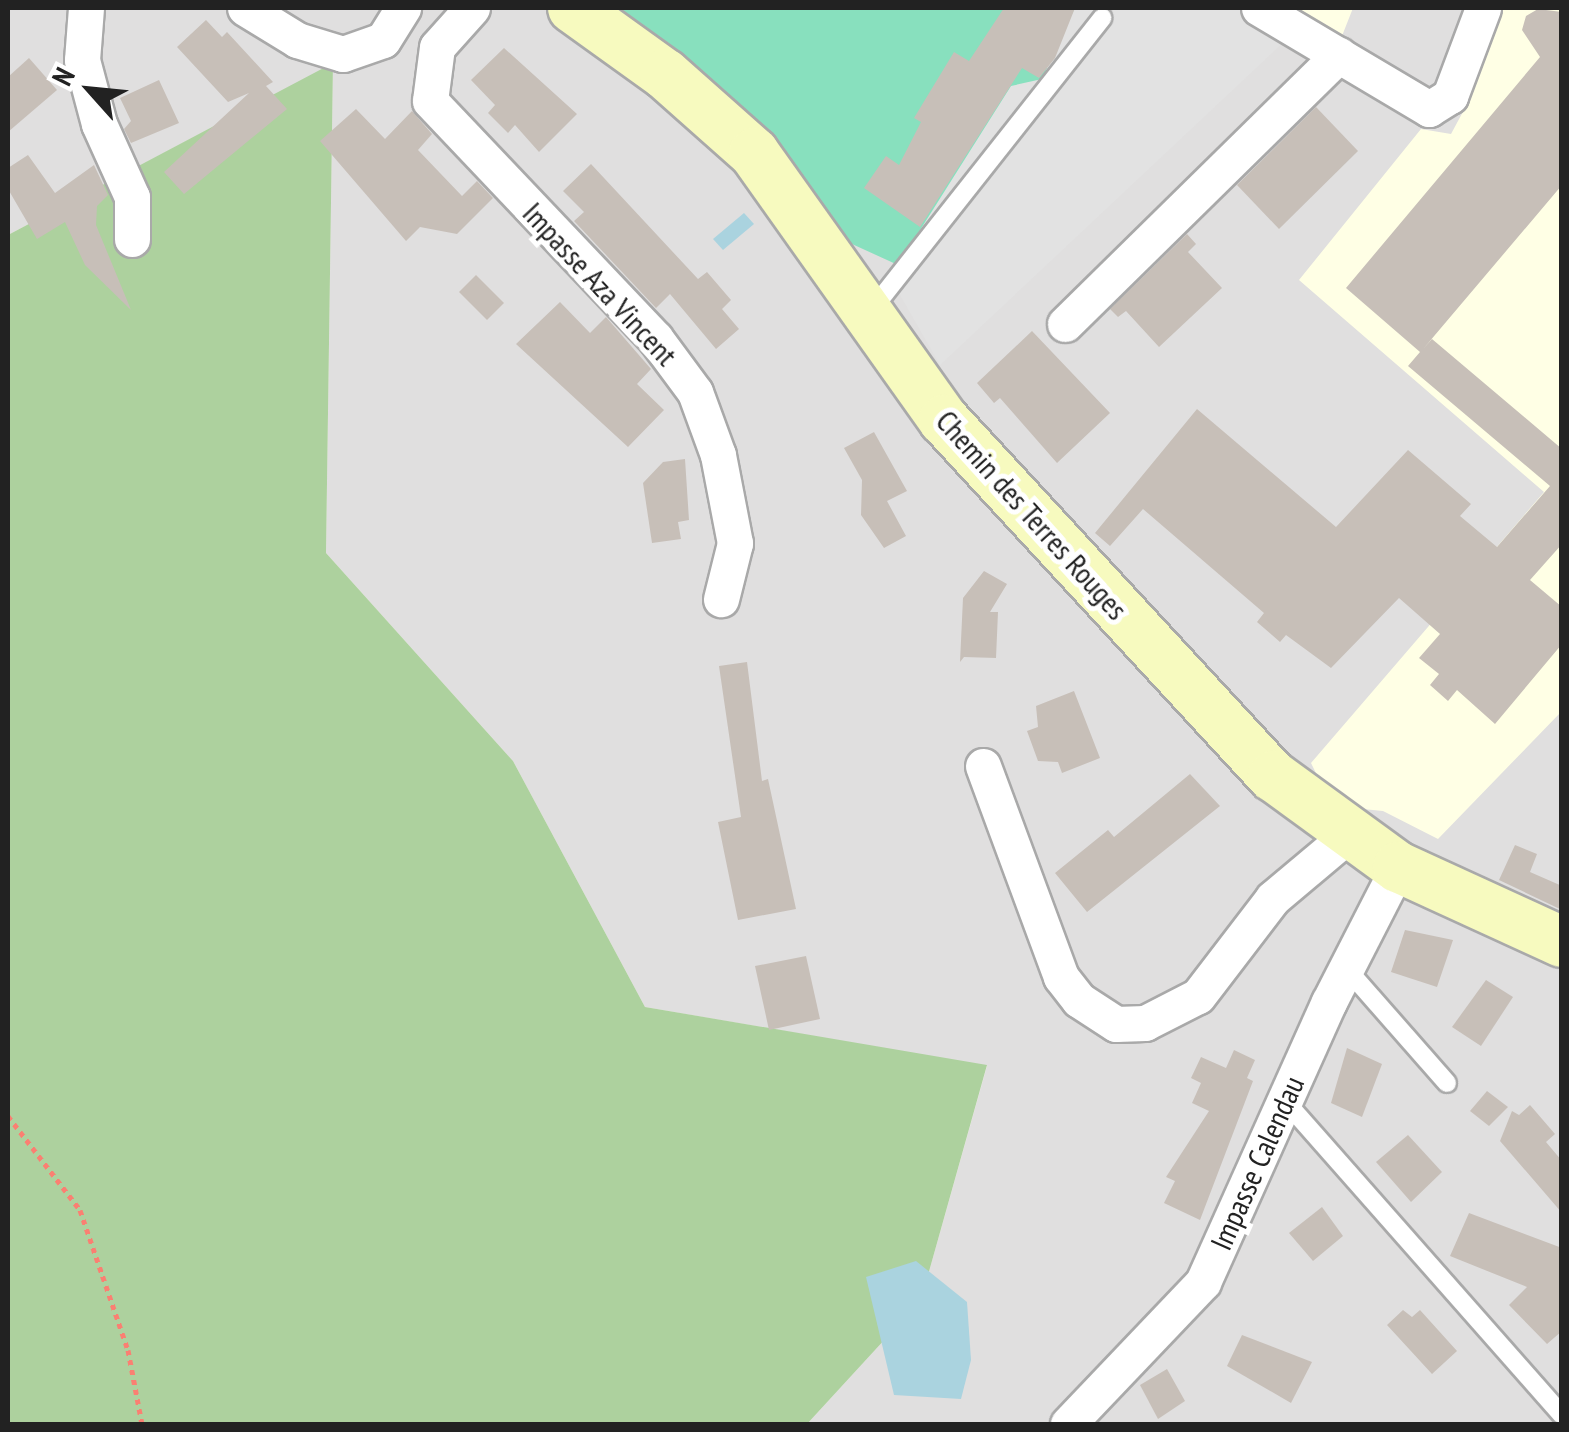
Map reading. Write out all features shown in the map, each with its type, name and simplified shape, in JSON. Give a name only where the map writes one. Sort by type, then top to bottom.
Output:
[{"type":"main road","name":"Chemin des Terres Rouges","points":[[573,8],[665,74],[754,153],[975,456],[1273,776],[1347,836],[1398,868],[1562,942]]},
{"type":"street","points":[[86,8],[82,60],[98,124],[135,209],[132,239]]},
{"type":"street","points":[[245,8],[297,40],[343,54],[383,40],[403,8]]},
{"type":"street","name":"Impasse Aza Vincent","points":[[472,8],[437,46],[430,101],[656,338],[695,392],[718,455],[734,543],[721,599]]},
{"type":"street","points":[[1259,8],[1429,109],[1450,96],[1483,8]]},
{"type":"street","points":[[1065,324],[1339,55]]},
{"type":"street","points":[[983,766],[1061,977],[1079,1000],[1116,1024],[1145,1024],[1198,996],[1273,898],[1347,836]]},
{"type":"street","name":"Impasse Calendau","points":[[1068,1424],[1203,1282],[1346,968],[1398,868]]},
{"type":"lane","points":[[870,312],[1102,18]]},
{"type":"lane","points":[[1346,968],[1446,1083]]},
{"type":"lane","points":[[1286,1102],[1562,1415]]},
{"type":"path","points":[[8,1116],[80,1210],[128,1350],[142,1424]]},
{"type":"shaded area","points":[[8,8],[1561,8],[1561,1424],[807,1424],[921,1300],[987,1066],[645,1007],[513,761],[326,553],[333,64],[8,235]]},
{"type":"shaded area","points":[[1075,8],[1242,8],[1289,37],[940,365],[887,272],[898,265],[1011,86],[1042,79]]},
{"type":"shaded area","points":[[1282,8],[1353,8],[1340,41]]},
{"type":"shaded area","points":[[1492,8],[1561,8],[1561,712],[1438,839],[1383,811],[1332,806],[1311,763],[1544,492],[1299,280],[1421,129],[1451,134],[1465,108]]},
{"type":"green space","points":[[594,8],[1075,8],[1042,79],[972,153],[898,265],[830,234]]},
{"type":"green space","points":[[333,63],[326,553],[513,761],[645,1007],[987,1065],[921,1300],[807,1424],[8,1424],[8,235]]},
{"type":"water","points":[[744,213],[754,224],[723,250],[713,239]]},
{"type":"water","points":[[916,1261],[967,1302],[971,1360],[961,1399],[894,1395],[866,1277]]},
{"type":"building","points":[[1004,8],[1075,8],[1055,58],[1039,78],[1022,68],[920,227],[864,188],[886,156],[899,165],[921,122],[914,118],[954,52],[969,61]]},
{"type":"building","points":[[1538,9],[1562,12],[1562,185],[1424,348],[1432,339],[1562,449],[1562,544],[1530,580],[1562,607],[1562,644],[1495,724],[1457,690],[1448,701],[1430,685],[1439,674],[1419,658],[1440,634],[1399,598],[1331,668],[1286,635],[1280,642],[1257,622],[1264,613],[1143,509],[1110,546],[1095,533],[1197,409],[1336,527],[1408,450],[1471,504],[1460,516],[1497,547],[1550,486],[1408,366],[1420,352],[1346,288],[1540,57],[1522,30],[1526,16]]},
{"type":"building","points":[[206,20],[222,37],[227,32],[273,82],[266,86],[287,109],[184,194],[164,172],[249,93],[228,102],[177,47]]},
{"type":"building","points":[[504,48],[577,114],[539,152],[515,125],[508,133],[488,113],[495,105],[471,80]]},
{"type":"building","points":[[29,58],[57,90],[8,132],[8,77]]},
{"type":"building","points":[[159,80],[179,123],[131,143],[124,129],[131,121],[120,98]]},
{"type":"building","points":[[1316,107],[1358,151],[1279,229],[1237,185]]},
{"type":"building","points":[[356,109],[385,139],[412,111],[432,134],[418,150],[462,196],[477,181],[493,198],[457,234],[420,227],[406,241],[320,141]]},
{"type":"building","points":[[28,155],[55,193],[94,165],[108,195],[97,206],[96,225],[131,310],[85,265],[65,222],[37,239],[8,189],[8,168]]},
{"type":"building","points":[[591,164],[698,279],[707,272],[731,300],[722,309],[739,329],[716,349],[670,294],[656,308],[574,221],[584,212],[563,191]]},
{"type":"building","points":[[1187,234],[1196,244],[1188,252],[1222,288],[1159,347],[1126,311],[1118,317],[1110,309]]},
{"type":"building","points":[[476,275],[504,303],[487,320],[459,292]]},
{"type":"building","points":[[560,302],[590,333],[606,317],[651,369],[637,384],[664,410],[628,447],[516,344]]},
{"type":"building","points":[[1032,331],[1110,413],[1057,463],[1000,398],[994,403],[977,383]]},
{"type":"building","points":[[874,432],[907,491],[887,501],[906,536],[884,548],[861,515],[862,480],[844,448]]},
{"type":"building","points":[[685,459],[689,520],[678,522],[681,539],[652,543],[643,483],[663,462]]},
{"type":"building","points":[[984,571],[1007,584],[990,612],[998,612],[996,658],[964,657],[960,662],[963,598]]},
{"type":"building","points":[[747,662],[762,781],[768,779],[796,909],[738,920],[718,822],[741,817],[719,666]]},
{"type":"building","points":[[1074,691],[1100,758],[1062,773],[1058,762],[1038,761],[1027,731],[1038,727],[1036,706]]},
{"type":"building","points":[[1190,774],[1220,806],[1087,912],[1055,873],[1108,830],[1114,837]]},
{"type":"building","points":[[1515,845],[1537,854],[1530,872],[1562,886],[1562,910],[1499,880]]},
{"type":"building","points":[[1405,930],[1453,940],[1437,987],[1391,972]]},
{"type":"building","points":[[806,956],[820,1019],[769,1030],[755,966]]},
{"type":"building","points":[[1486,980],[1513,997],[1481,1046],[1452,1027]]},
{"type":"building","points":[[1347,1048],[1382,1064],[1362,1117],[1331,1103]]},
{"type":"building","points":[[1234,1050],[1255,1060],[1247,1078],[1253,1081],[1200,1220],[1164,1203],[1175,1181],[1166,1177],[1209,1111],[1192,1103],[1201,1083],[1191,1078],[1201,1057],[1226,1068]]},
{"type":"building","points":[[1487,1091],[1508,1107],[1489,1126],[1470,1111]]},
{"type":"building","points":[[1530,1105],[1555,1134],[1546,1142],[1562,1161],[1562,1213],[1500,1141],[1512,1111],[1519,1115]]},
{"type":"building","points":[[1408,1135],[1442,1172],[1411,1202],[1376,1162]]},
{"type":"building","points":[[1322,1207],[1343,1236],[1313,1261],[1289,1233]]},
{"type":"building","points":[[1469,1213],[1562,1248],[1562,1331],[1547,1344],[1509,1305],[1527,1287],[1450,1256]]},
{"type":"building","points":[[1403,1310],[1412,1317],[1420,1310],[1457,1351],[1432,1374],[1387,1325]]},
{"type":"building","points":[[1242,1335],[1312,1362],[1291,1403],[1227,1366]]},
{"type":"building","points":[[1167,1369],[1185,1401],[1158,1419],[1140,1385]]}]
